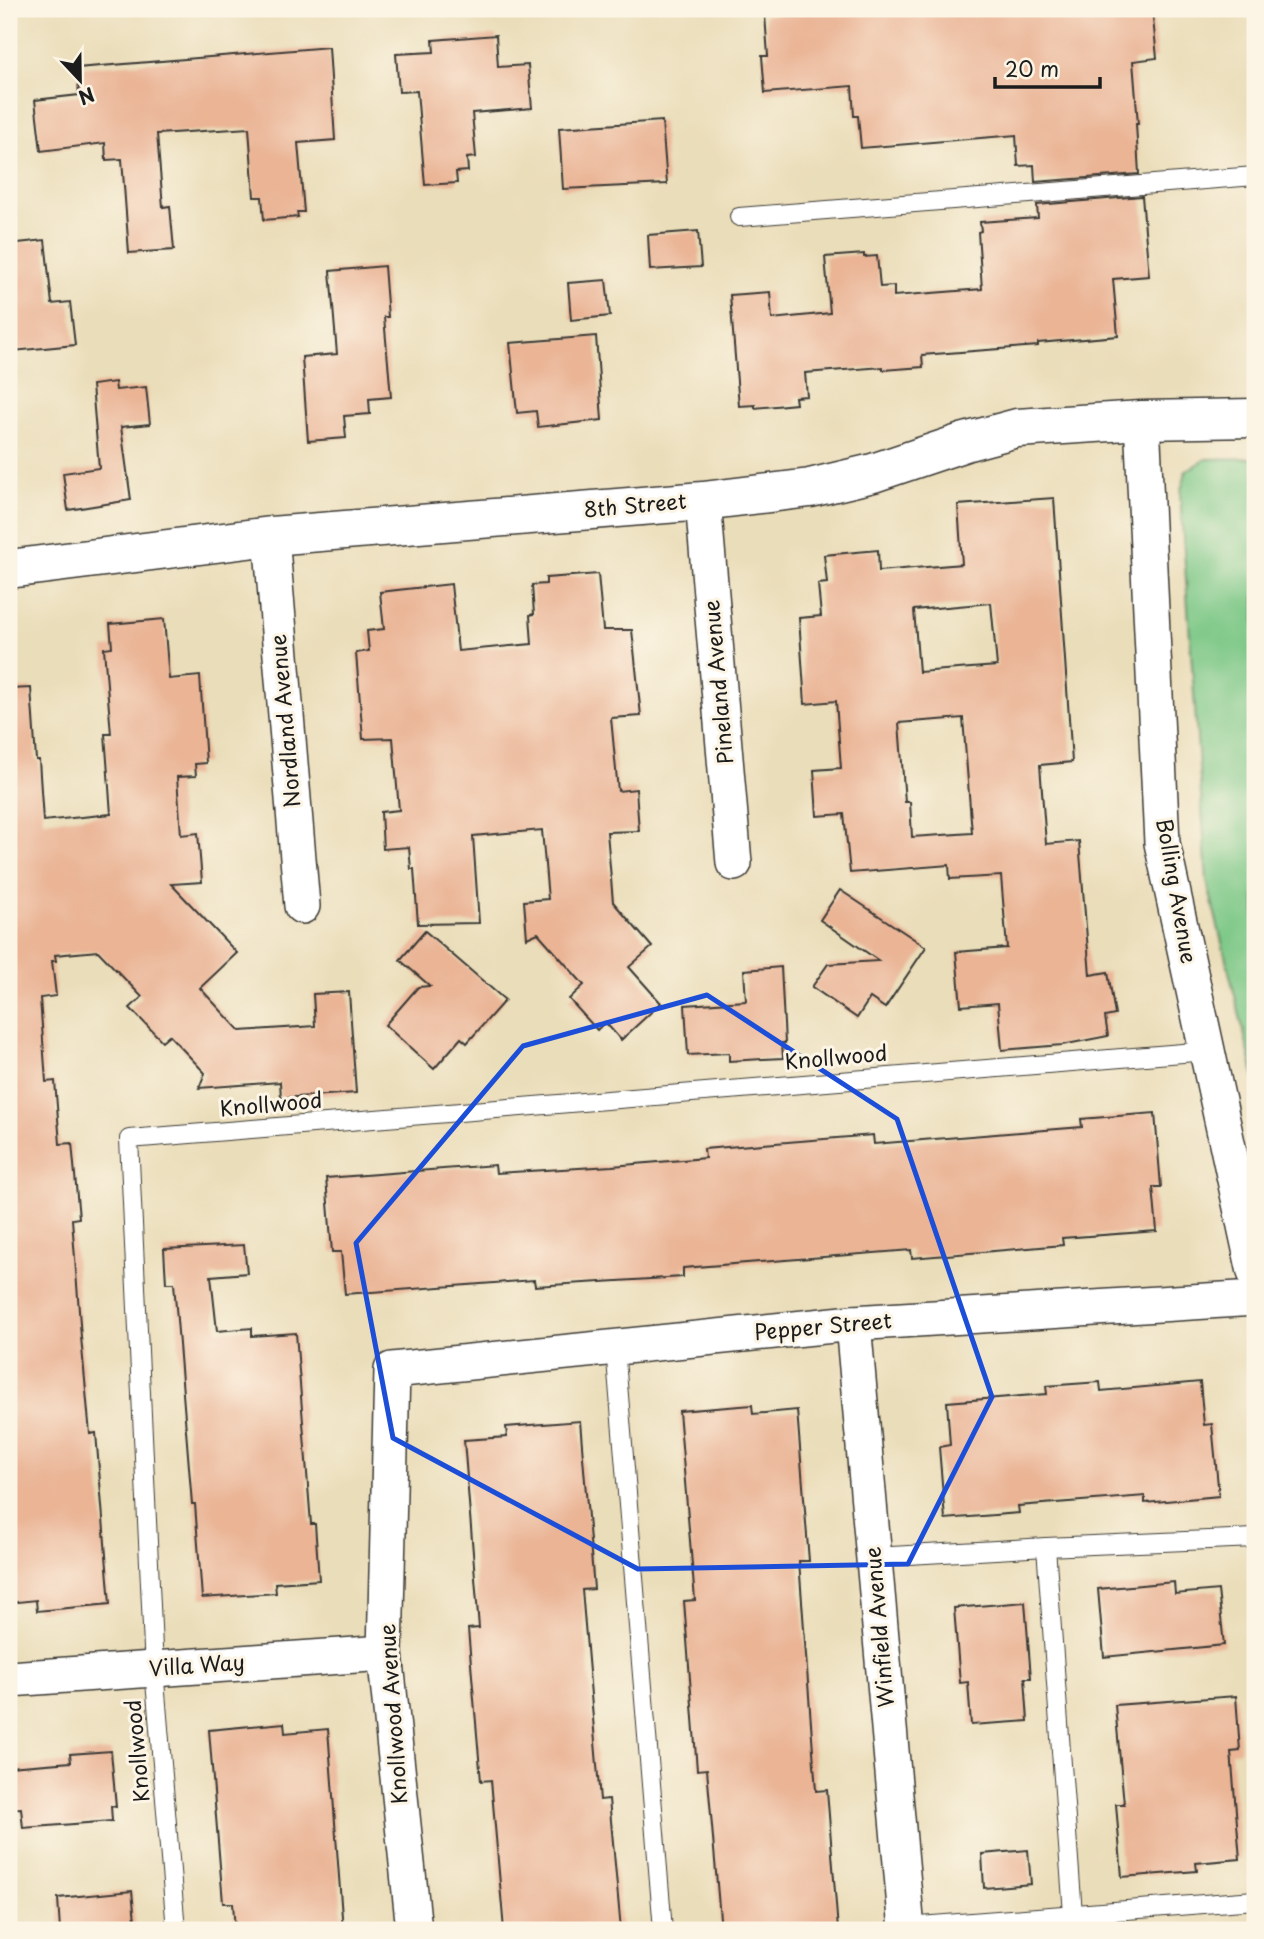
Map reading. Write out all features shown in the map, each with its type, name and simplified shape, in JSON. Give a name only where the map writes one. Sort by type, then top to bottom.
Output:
[{"type":"street","name":"8th Street","points":[[9,569],[271,536],[703,501],[810,488],[873,473],[965,442],[1017,428],[1142,419],[1255,418]]},
{"type":"street","name":"Bolling Avenue","points":[[1142,419],[1162,843],[1255,1272]]},
{"type":"street","name":"Pineland Avenue","points":[[703,501],[734,863]]},
{"type":"street","name":"Nordland Avenue","points":[[271,536],[302,906]]},
{"type":"street","name":"Pepper Street","points":[[392,1370],[853,1323],[1255,1298]]},
{"type":"street","name":"Winfield Avenue","points":[[853,1323],[907,1929]]},
{"type":"street","name":"Knollwood Avenue","points":[[392,1370],[386,1653],[414,1930]]},
{"type":"street","name":"Villa Way","points":[[9,1679],[386,1653]]},
{"type":"lane","points":[[739,217],[1255,176]]},
{"type":"lane","name":"Knollwood","points":[[176,1930],[153,1668],[129,1139],[1207,1051]]},
{"type":"lane","points":[[615,1347],[663,1930]]},
{"type":"lane","points":[[874,1557],[1255,1538]]},
{"type":"lane","points":[[1046,1547],[1073,1914]]},
{"type":"lane","points":[[907,1929],[1255,1900]]},
{"type":"highlighted area","points":[[707,995],[897,1119],[992,1397],[908,1564],[638,1569],[393,1438],[356,1243],[523,1046]]},
{"type":"green space","points":[[1255,458],[1255,1078],[1207,881],[1180,494],[1186,471],[1206,459]]},
{"type":"building","points":[[783,9],[1152,9],[1157,58],[1133,61],[1139,174],[1035,182],[1034,165],[1018,166],[1016,135],[861,148],[858,116],[854,116],[852,86],[765,93],[762,56],[768,56],[765,15],[784,14]]},
{"type":"building","points":[[496,35],[498,67],[528,65],[532,108],[472,113],[476,157],[467,158],[468,171],[456,172],[457,183],[425,185],[417,91],[399,92],[396,54],[434,52],[433,40]]},
{"type":"building","points":[[329,47],[335,140],[298,143],[304,212],[297,212],[298,217],[264,220],[262,197],[254,197],[249,128],[157,134],[163,207],[170,206],[174,250],[129,253],[122,159],[106,160],[105,143],[41,151],[35,100],[79,95],[77,68]]},
{"type":"building","points":[[662,121],[667,184],[563,189],[559,128]]},
{"type":"building","points":[[1142,196],[1149,276],[1113,279],[1118,336],[1038,343],[1038,346],[922,355],[923,367],[805,373],[807,396],[795,397],[796,404],[755,408],[755,405],[739,406],[730,295],[770,292],[772,319],[830,313],[825,257],[864,254],[864,257],[877,256],[880,287],[894,286],[894,296],[982,289],[978,232],[981,231],[980,222],[1038,218],[1037,205]]},
{"type":"building","points":[[698,231],[701,267],[650,270],[648,235]]},
{"type":"building","points":[[45,240],[52,304],[70,302],[75,345],[13,351],[9,309],[9,244]]},
{"type":"building","points":[[384,266],[388,317],[384,317],[391,397],[369,399],[370,414],[344,416],[346,438],[308,441],[302,357],[337,354],[330,271]]},
{"type":"building","points":[[606,280],[610,316],[571,320],[568,283]]},
{"type":"building","points":[[596,336],[602,420],[538,427],[536,411],[517,413],[510,343]]},
{"type":"building","points":[[115,382],[116,390],[146,387],[150,424],[121,427],[131,500],[68,510],[63,473],[99,468],[92,385]]},
{"type":"building","points":[[1054,498],[1072,762],[1040,765],[1046,844],[1079,841],[1090,975],[1108,972],[1115,1015],[1105,1017],[1108,1036],[1062,1045],[1002,1050],[998,1003],[961,1006],[956,952],[1007,948],[1001,876],[950,879],[949,865],[850,873],[844,814],[817,816],[814,770],[841,768],[836,701],[805,704],[799,618],[821,616],[818,584],[827,583],[824,555],[878,550],[879,571],[962,564],[958,505]],"holes":[[[991,603],[997,666],[919,672],[914,610]],[[963,718],[972,833],[912,837],[910,802],[905,802],[899,723]]]},
{"type":"building","points":[[598,574],[603,630],[632,630],[641,716],[611,718],[618,791],[636,789],[639,831],[607,832],[613,902],[652,947],[629,967],[661,1003],[621,1040],[605,1022],[597,1030],[569,999],[584,985],[538,933],[527,938],[524,901],[548,899],[542,830],[473,836],[479,923],[418,924],[414,869],[411,869],[409,847],[383,849],[381,812],[399,810],[393,738],[363,739],[356,653],[369,651],[367,631],[384,629],[380,592],[451,584],[458,651],[532,644],[532,585],[546,584],[546,578]]},
{"type":"building","points":[[164,619],[169,679],[200,676],[206,763],[195,764],[196,776],[177,777],[181,835],[198,833],[202,882],[171,884],[237,953],[200,988],[240,1031],[315,1026],[313,994],[349,992],[356,1093],[281,1098],[280,1082],[199,1088],[205,1073],[169,1035],[162,1041],[130,1008],[142,997],[98,951],[55,955],[56,961],[52,961],[56,996],[40,998],[46,1082],[55,1081],[60,1144],[72,1143],[79,1218],[72,1219],[81,1337],[90,1434],[96,1433],[110,1604],[37,1611],[36,1600],[9,1603],[9,689],[31,688],[43,821],[111,814],[105,734],[111,734],[104,648],[112,647],[110,624]]},
{"type":"building","points":[[840,890],[926,947],[885,1008],[870,998],[857,1018],[812,987],[828,964],[879,961],[820,920]]},
{"type":"building","points":[[425,931],[505,1000],[467,1043],[461,1038],[434,1069],[385,1025],[418,987],[430,986],[400,960]]},
{"type":"building","points":[[781,967],[785,1043],[782,1043],[783,1058],[729,1061],[729,1053],[688,1055],[685,1005],[746,1001],[744,970]]},
{"type":"building","points":[[1155,1113],[1161,1187],[1153,1187],[1157,1231],[1062,1238],[1063,1245],[912,1258],[911,1250],[683,1268],[683,1277],[535,1286],[534,1280],[345,1294],[341,1252],[332,1252],[326,1178],[495,1165],[496,1173],[612,1166],[705,1158],[704,1149],[873,1135],[874,1144],[1082,1127],[1081,1119]]},
{"type":"building","points":[[244,1245],[247,1273],[211,1276],[217,1331],[252,1328],[252,1336],[296,1333],[311,1524],[315,1524],[319,1580],[275,1583],[276,1593],[202,1598],[174,1283],[166,1283],[164,1249]]},
{"type":"building","points":[[1100,1382],[1101,1391],[1200,1382],[1204,1425],[1212,1424],[1219,1496],[1145,1503],[1145,1496],[1018,1506],[1019,1513],[945,1519],[939,1447],[950,1445],[947,1402],[1047,1394],[1046,1386]]},
{"type":"building","points":[[752,1405],[753,1414],[797,1410],[809,1561],[799,1561],[816,1791],[827,1790],[838,1930],[721,1930],[707,1769],[697,1770],[684,1601],[695,1600],[679,1411]]},
{"type":"building","points":[[580,1421],[594,1589],[582,1590],[600,1800],[609,1799],[621,1930],[504,1930],[491,1780],[481,1781],[468,1629],[479,1628],[464,1440],[507,1437],[506,1427]]},
{"type":"building","points":[[1174,1582],[1175,1594],[1218,1590],[1224,1645],[1104,1657],[1098,1589]]},
{"type":"building","points":[[1025,1602],[1031,1678],[1025,1678],[1028,1721],[971,1725],[968,1682],[960,1683],[954,1608]]},
{"type":"building","points":[[1236,1696],[1240,1751],[1231,1752],[1240,1859],[1196,1863],[1197,1871],[1122,1877],[1116,1804],[1124,1804],[1115,1705]]},
{"type":"building","points":[[284,1723],[285,1733],[328,1729],[343,1930],[235,1930],[233,1903],[223,1903],[209,1730]]},
{"type":"building","points":[[111,1751],[116,1807],[111,1806],[112,1821],[23,1828],[21,1808],[9,1809],[9,1767],[71,1762],[70,1754]]},
{"type":"building","points":[[1028,1850],[1031,1884],[984,1888],[982,1854]]},
{"type":"building","points":[[132,1891],[136,1930],[60,1930],[58,1898]]}]
